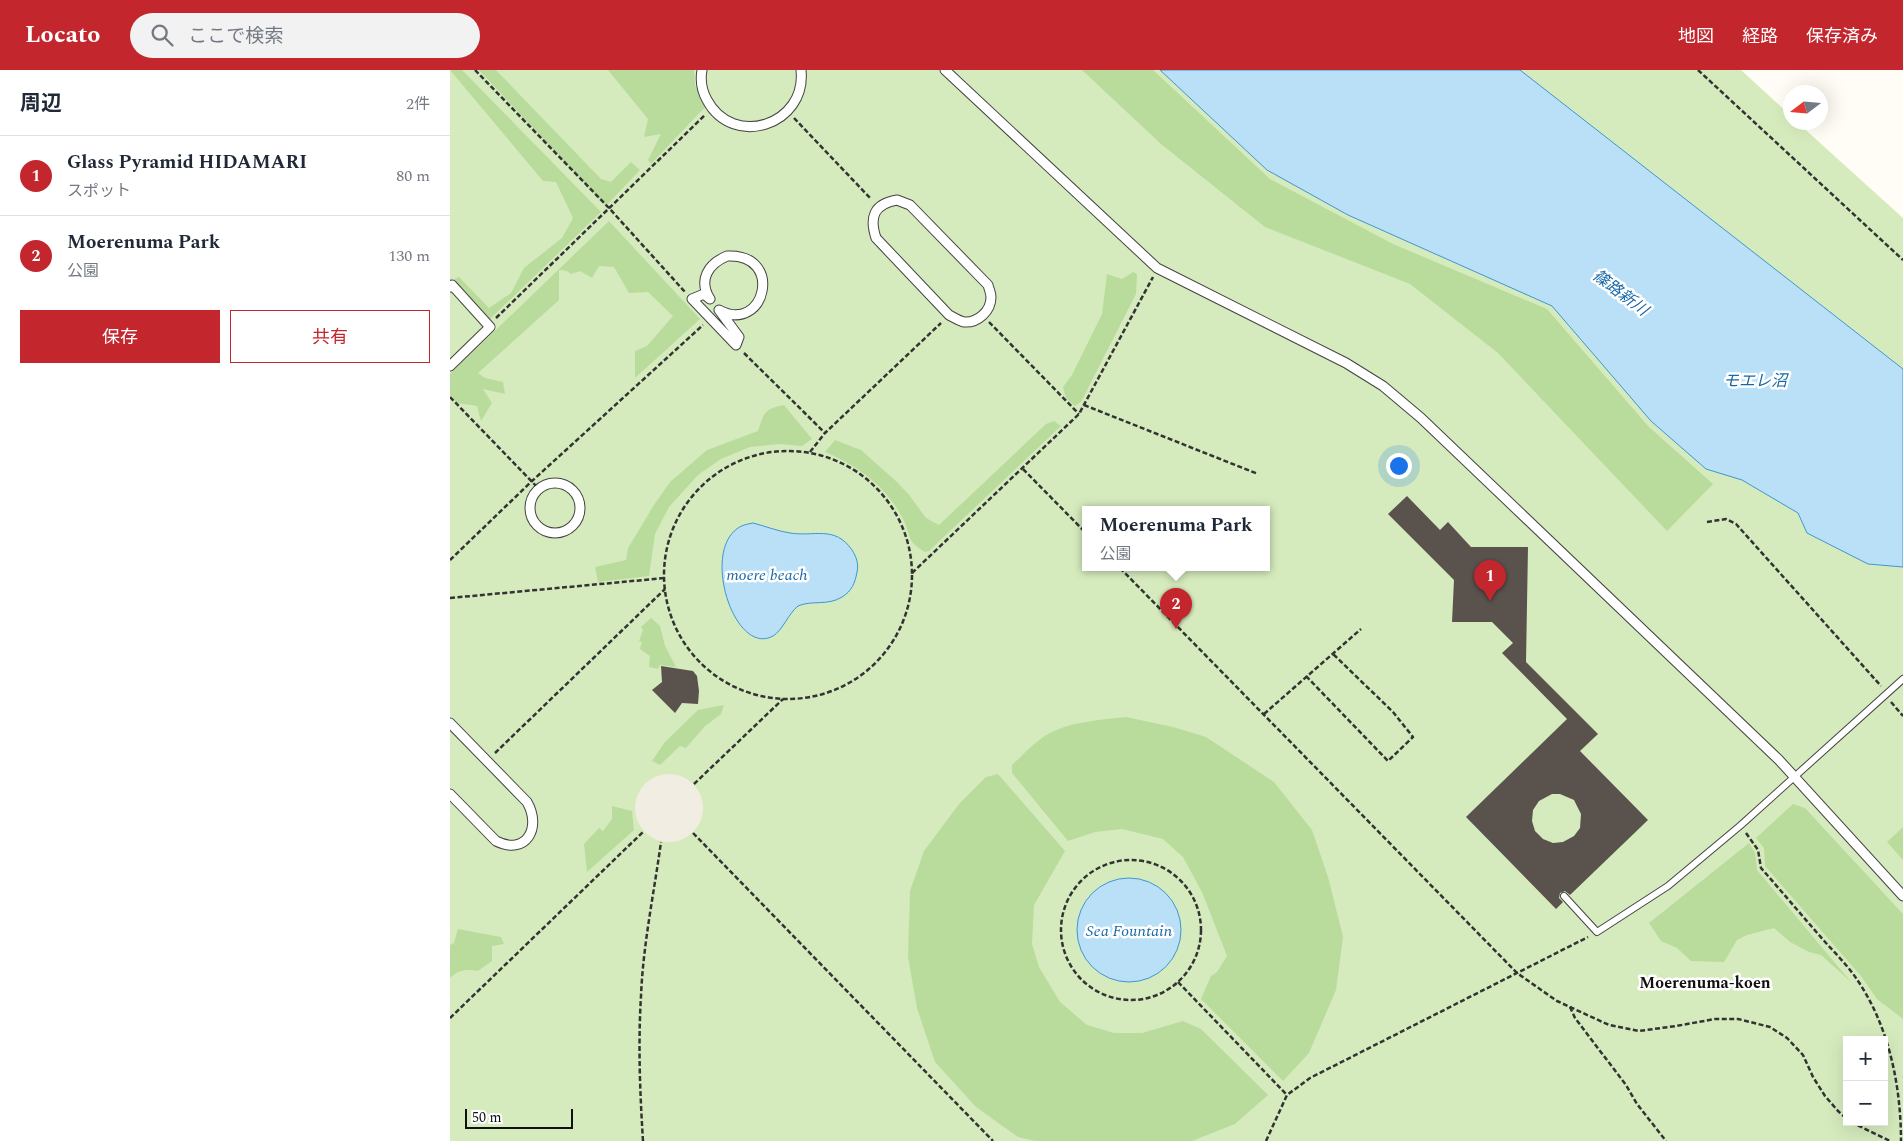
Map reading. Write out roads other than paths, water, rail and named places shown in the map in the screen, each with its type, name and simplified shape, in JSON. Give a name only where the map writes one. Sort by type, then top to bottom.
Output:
[{"type":"street","points":[[702,70],[703,92],[712,108],[734,124],[748,127],[763,126],[776,121],[788,112],[796,100],[801,86],[802,70]]},
{"type":"street","points":[[945,70],[1158,268],[1346,363],[1383,386],[1421,418],[1779,760],[1903,896]]},
{"type":"street","points":[[897,200],[910,205],[988,285],[991,296],[983,316],[975,320],[962,322],[949,315],[876,238],[872,226],[873,215],[879,207],[887,202],[897,200]]},
{"type":"street","points":[[727,256],[747,259],[756,265],[764,282],[760,300],[754,308],[746,313],[728,314],[719,310],[739,337],[736,345],[692,299],[704,294],[710,299],[704,287],[706,276],[710,267],[718,260],[727,256]]},
{"type":"street","points":[[450,287],[452,285],[490,327],[450,366]]},
{"type":"street","points":[[559,483],[573,491],[578,498],[580,507],[575,523],[569,528],[554,533],[539,527],[534,521],[530,506],[532,498],[539,489],[559,483]]},
{"type":"street","points":[[450,724],[527,802],[533,811],[533,829],[529,837],[522,842],[514,846],[505,846],[496,841],[450,794]]},
{"type":"lane","points":[[1564,896],[1597,932],[1668,886],[1741,825],[1903,679]]},
{"type":"water","name":"モエレ沼","points":[[1160,70],[1520,70],[1903,369],[1903,567],[1868,564],[1807,533],[1798,513],[1742,480],[1706,469],[1651,421],[1552,306],[1348,215],[1267,170]]},
{"type":"water","name":"moere beach","points":[[753,523],[790,533],[824,534],[839,537],[852,550],[857,560],[858,569],[851,589],[837,600],[798,606],[780,630],[773,636],[759,638],[746,632],[735,618],[727,599],[723,579],[723,558],[727,541],[738,528]]},
{"type":"water","name":"Sea Fountain","points":[[1129,878],[1149,882],[1166,893],[1177,910],[1181,930],[1177,950],[1166,967],[1149,978],[1129,982],[1109,978],[1092,967],[1081,950],[1077,930],[1081,910],[1092,893],[1109,882]]},
{"type":"place","name":"Glass Pyramid HIDAMARI","points":[[1490,601]]},
{"type":"place","name":"Moerenuma Park","points":[[1176,629]]},
{"type":"district","name":"Moerenuma-koen","points":[[1705,982]]},
{"type":"water label","name":"篠路新川","points":[[1621,292]]}]
